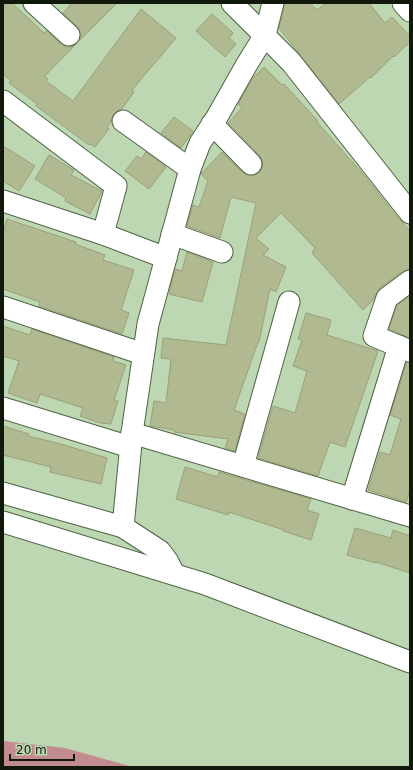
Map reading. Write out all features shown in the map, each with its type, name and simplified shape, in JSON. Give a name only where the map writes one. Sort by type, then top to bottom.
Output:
[{"type":"street","points":[[232,3],[292,62],[410,213]]},
{"type":"street","points":[[123,527],[131,440],[148,324],[190,169],[200,143],[246,64],[265,35],[273,3]]},
{"type":"street","points":[[403,3],[410,10]]},
{"type":"street","points":[[46,7],[69,35]]},
{"type":"street","points":[[3,101],[116,186],[103,234]]},
{"type":"street","points":[[123,122],[190,169]]},
{"type":"street","points":[[212,124],[251,164]]},
{"type":"street","points":[[3,201],[103,234],[166,258]]},
{"type":"street","points":[[172,234],[222,252]]},
{"type":"street","points":[[352,499],[404,349],[374,336],[387,298],[410,281]]},
{"type":"street","points":[[243,466],[289,302]]},
{"type":"street","points":[[3,307],[143,354]]},
{"type":"street","points":[[3,408],[243,466],[410,516]]},
{"type":"street","points":[[3,492],[123,527],[160,552],[168,562],[174,574]]},
{"type":"street","points":[[3,522],[212,587],[410,662]]},
{"type":"shaded area","points":[[3,741],[65,748],[133,767],[3,767]]},
{"type":"building","points":[[3,3],[12,3],[44,33],[47,31],[61,44],[67,47],[72,47],[76,44],[45,76],[48,79],[46,81],[73,101],[141,9],[176,38],[132,90],[134,92],[121,110],[114,114],[107,127],[109,129],[95,147],[90,144],[89,145],[36,106],[37,104],[9,83],[11,81],[3,74]]},
{"type":"building","points":[[72,3],[117,3],[79,41],[81,37],[80,31],[77,26],[63,13]]},
{"type":"building","points":[[285,3],[310,3],[317,10],[326,3],[369,3],[385,23],[392,17],[410,36],[410,42],[394,57],[393,56],[371,78],[370,77],[339,104],[279,28]]},
{"type":"building","points":[[212,14],[233,33],[229,38],[236,44],[225,57],[196,31]]},
{"type":"building","points":[[264,67],[282,85],[284,84],[318,121],[317,122],[363,174],[410,231],[410,269],[403,271],[380,288],[373,300],[363,310],[312,253],[315,248],[281,213],[256,238],[269,249],[263,255],[286,267],[276,292],[270,289],[259,342],[234,410],[245,414],[235,451],[225,448],[228,439],[174,432],[174,430],[150,426],[154,401],[166,403],[171,359],[161,358],[163,338],[226,345],[256,203],[231,197],[220,238],[187,226],[193,205],[199,207],[208,181],[201,174],[222,152],[247,175],[259,173],[262,168],[263,161],[260,156],[228,123],[242,108],[238,104],[252,79]]},
{"type":"building","points":[[174,117],[193,131],[181,148],[161,133]]},
{"type":"building","points":[[3,146],[35,166],[19,191],[3,181]]},
{"type":"building","points":[[146,152],[166,167],[149,189],[125,171],[137,156],[141,159]]},
{"type":"building","points":[[49,155],[74,170],[71,175],[102,191],[90,214],[65,201],[66,198],[35,179]]},
{"type":"building","points":[[7,219],[76,242],[75,244],[105,255],[103,260],[134,270],[121,310],[129,313],[122,334],[39,306],[40,302],[3,289],[3,233]]},
{"type":"building","points":[[187,252],[213,262],[202,302],[169,294],[175,269],[182,271]]},
{"type":"building","points":[[410,296],[410,338],[389,329],[397,305]]},
{"type":"building","points":[[306,313],[331,320],[327,335],[378,351],[345,447],[330,442],[318,476],[258,458],[273,406],[295,413],[307,371],[293,366],[302,340],[298,339]]},
{"type":"building","points":[[3,326],[30,335],[32,329],[114,357],[113,361],[126,365],[114,400],[118,401],[111,424],[100,423],[80,416],[83,408],[40,394],[37,403],[8,393],[19,361],[3,356]]},
{"type":"building","points":[[407,362],[410,363],[410,491],[406,502],[368,490],[380,452],[390,455],[401,419],[390,415]]},
{"type":"building","points":[[3,426],[29,434],[28,436],[107,458],[101,484],[50,472],[51,467],[3,455]]},
{"type":"building","points":[[185,467],[218,477],[219,472],[311,499],[307,510],[319,514],[311,540],[229,512],[228,515],[176,499]]},
{"type":"building","points":[[355,528],[391,538],[393,530],[410,536],[410,573],[376,562],[347,555]]}]
